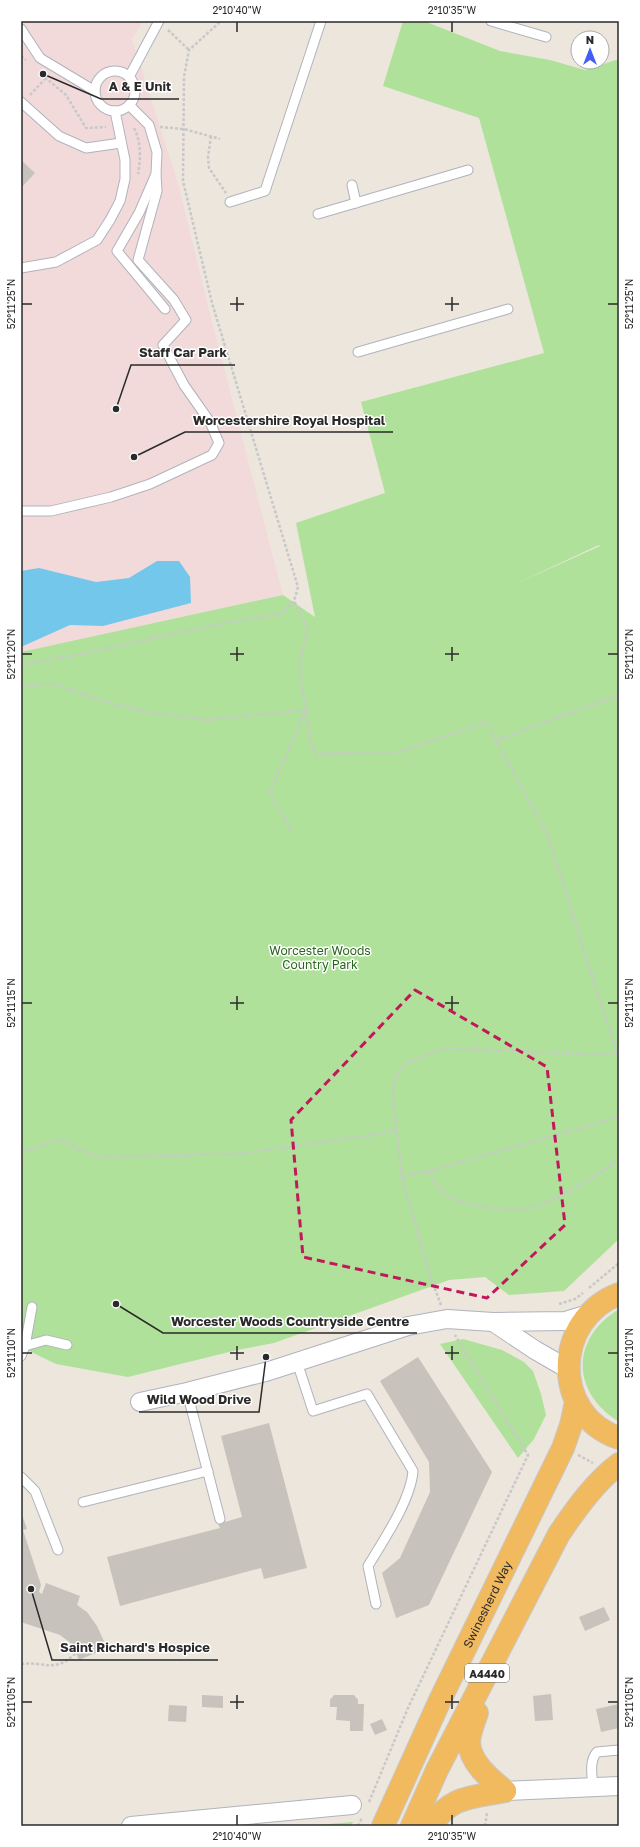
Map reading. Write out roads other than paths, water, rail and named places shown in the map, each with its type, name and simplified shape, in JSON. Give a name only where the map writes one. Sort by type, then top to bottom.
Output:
[{"type":"highway","points":[[619,1294],[600,1304],[588,1314],[577,1329],[572,1342],[568,1369],[571,1388],[576,1402],[590,1422],[607,1434],[619,1438]]},
{"type":"highway","name":"Swinesherd Way","points":[[383,1826],[441,1698],[564,1448],[572,1425],[576,1402]]},
{"type":"highway","name":"A4440","points":[[412,1826],[437,1770],[559,1534],[577,1508],[614,1467]]},
{"type":"highway","points":[[505,1791],[480,1768],[472,1756],[469,1741],[480,1704],[559,1534]]},
{"type":"highway","points":[[431,1826],[448,1805],[460,1800],[505,1791]]},
{"type":"street","points":[[140,1402],[188,1392],[297,1362],[408,1326],[447,1320],[493,1322],[565,1321],[588,1314]]},
{"type":"street","points":[[493,1322],[535,1350],[568,1369]]},
{"type":"street","points":[[505,1791],[619,1786]]},
{"type":"street","points":[[131,1826],[360,1805]]},
{"type":"lane","points":[[129,77],[159,21]]},
{"type":"lane","points":[[230,202],[265,191],[321,21]]},
{"type":"lane","points":[[491,21],[521,25],[546,37]]},
{"type":"lane","points":[[21,29],[40,58],[95,91]]},
{"type":"lane","points":[[114,72],[122,73],[129,77],[133,84],[134,91],[133,99],[129,105],[115,111],[107,110],[101,105],[96,99],[95,91],[96,84],[100,77],[107,73],[114,72]]},
{"type":"lane","points":[[22,102],[59,136],[86,148],[121,142]]},
{"type":"lane","points":[[21,511],[51,511],[111,497],[150,484],[212,455],[219,443],[210,422],[184,385],[163,345],[186,320],[174,300],[138,260],[157,191],[157,152],[149,125],[129,105]]},
{"type":"lane","points":[[21,269],[56,262],[96,240],[120,201],[124,179],[124,160],[115,111]]},
{"type":"lane","points":[[318,214],[468,170]]},
{"type":"lane","points":[[156,174],[139,214],[117,251],[165,309]]},
{"type":"lane","points":[[352,185],[356,203]]},
{"type":"lane","points":[[358,352],[508,309]]},
{"type":"lane","points":[[21,1356],[25,1346],[32,1307]]},
{"type":"lane","points":[[25,1346],[46,1340],[67,1345]]},
{"type":"lane","points":[[297,1362],[313,1411],[367,1394],[413,1471],[412,1482],[409,1489],[386,1535],[368,1566],[376,1604]]},
{"type":"lane","points":[[188,1392],[220,1519]]},
{"type":"lane","points":[[83,1502],[208,1472]]},
{"type":"lane","points":[[21,1477],[35,1491],[58,1550]]},
{"type":"lane","points":[[592,1787],[592,1764],[594,1756],[597,1752],[619,1750]]},
{"type":"water","points":[[157,561],[179,561],[190,577],[191,603],[103,626],[70,625],[21,647],[21,571],[39,568],[96,582],[129,578]]},
{"type":"place","name":"A & E Unit","points":[[43,74]]},
{"type":"place","name":"Staff Car Park","points":[[116,409]]},
{"type":"place","name":"Worcestershire Royal Hospital","points":[[134,457]]},
{"type":"place","name":"Worcester Woods Countryside Centre","points":[[116,1304]]},
{"type":"place","name":"Wild Wood Drive","points":[[266,1357]]},
{"type":"place","name":"Saint Richard's Hospice","points":[[31,1589]]},
{"type":"park label","name":"Worcester Woods Country Park","points":[[320,957]]}]
